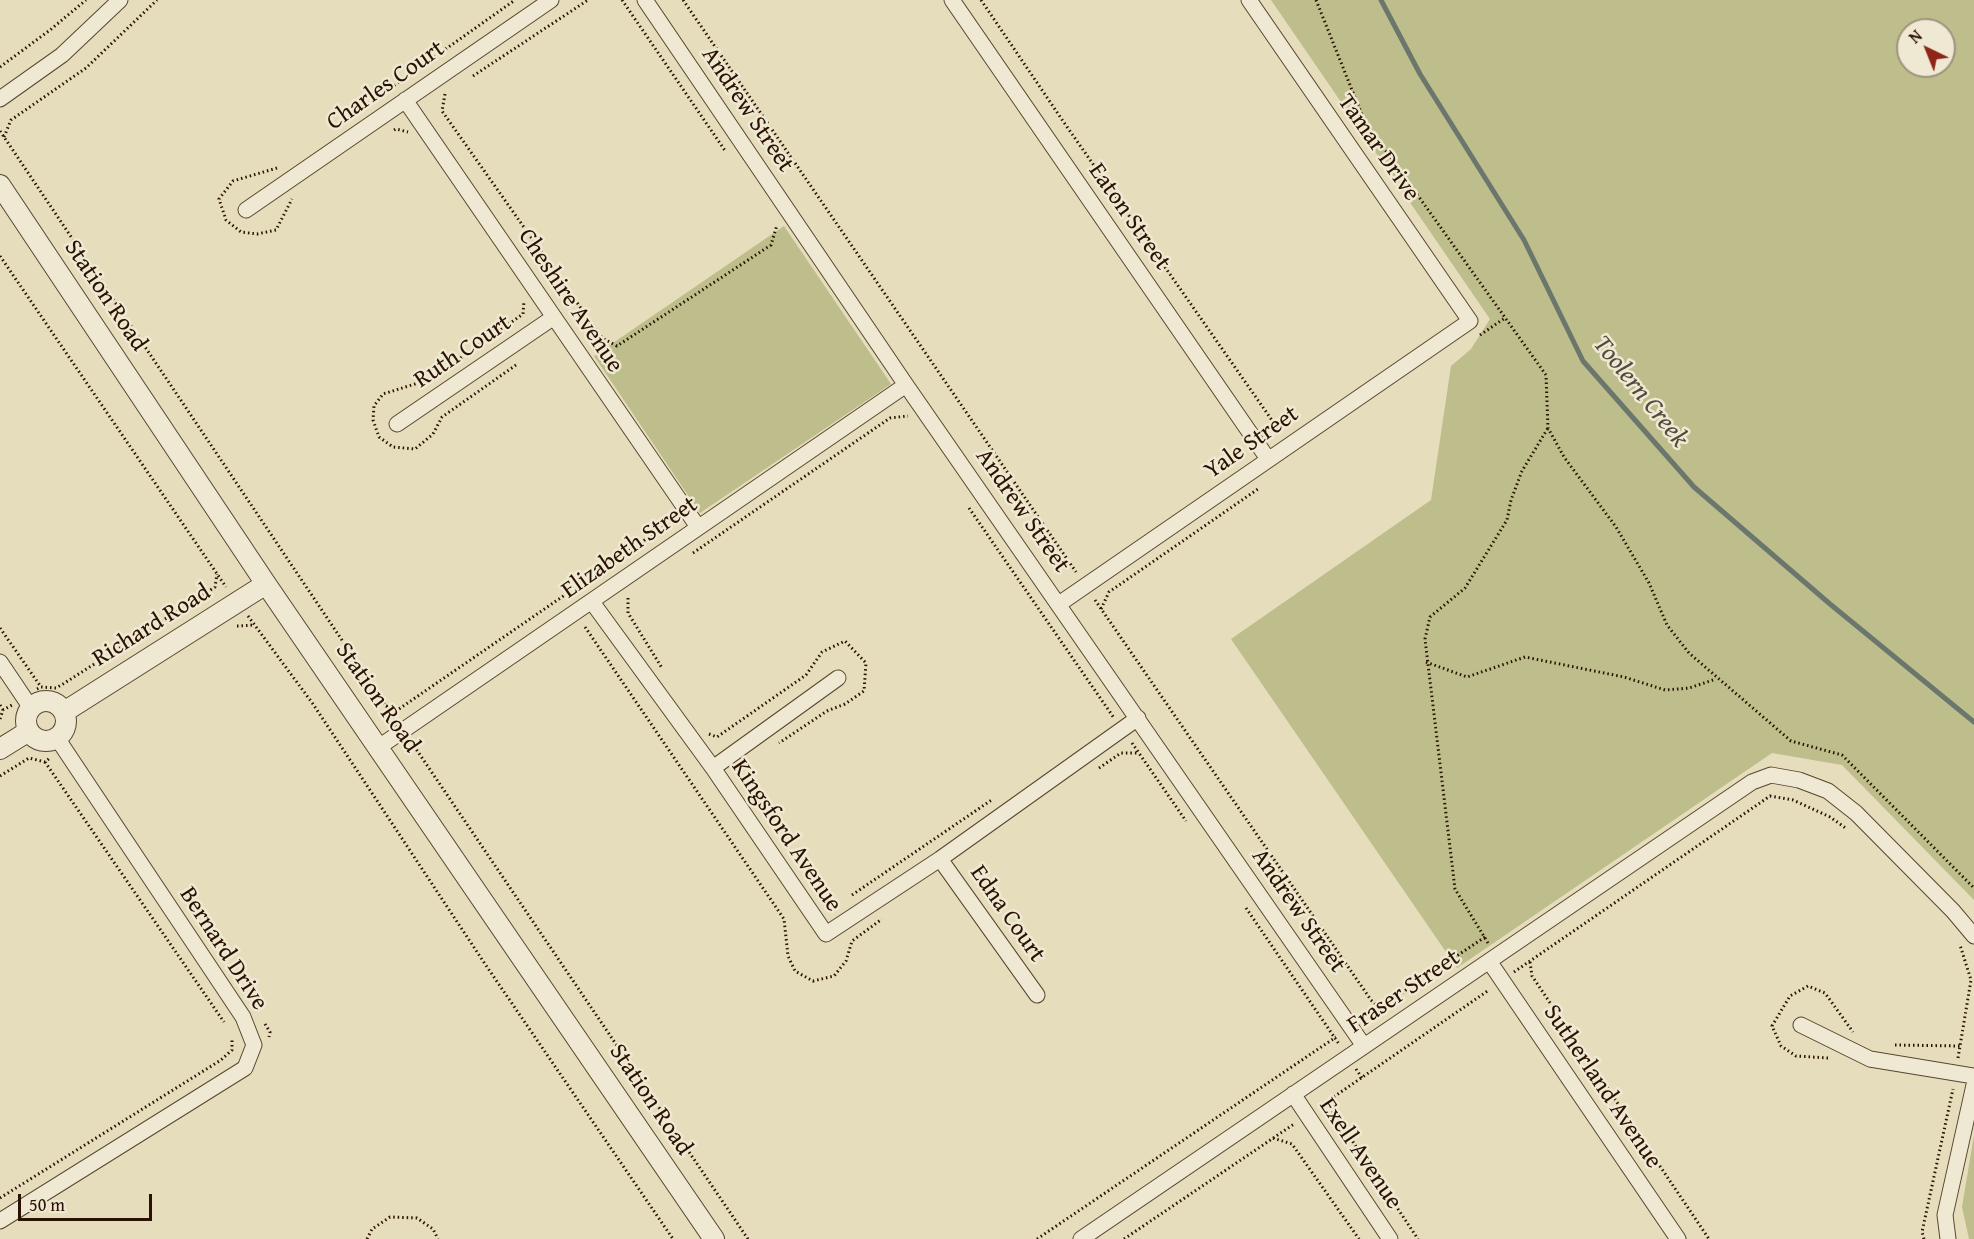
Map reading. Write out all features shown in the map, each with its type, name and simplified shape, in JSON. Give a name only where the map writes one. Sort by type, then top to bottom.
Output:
[{"type":"street","points":[[0,99],[62,55],[120,0]]},
{"type":"street","name":"Charles Court","points":[[246,210],[551,0]]},
{"type":"street","name":"Andrew Street","points":[[645,0],[906,385],[1364,1046]]},
{"type":"street","name":"Eaton Street","points":[[952,0],[1264,453]]},
{"type":"street","name":"Tamar Drive","points":[[1249,0],[1470,321]]},
{"type":"street","name":"Cheshire Avenue","points":[[405,100],[698,527]]},
{"type":"street","name":"Station Road","points":[[0,185],[706,1236]]},
{"type":"street","name":"Ruth Court","points":[[397,424],[554,317]]},
{"type":"street","name":"Yale Street","points":[[1059,604],[1264,453],[1470,321]]},
{"type":"street","name":"Elizabeth Street","points":[[379,747],[906,385]]},
{"type":"street","name":"Richard Road","points":[[64,712],[266,584]]},
{"type":"street","name":"Kingsford Avenue","points":[[592,602],[713,768],[826,933],[940,859],[1138,718]]},
{"type":"street","points":[[0,662],[27,703],[26,719],[29,731],[38,740],[60,744],[67,717],[60,706],[48,701],[27,703]]},
{"type":"street","points":[[713,768],[838,678]]},
{"type":"street","points":[[0,749],[29,731]]},
{"type":"street","name":"Bernard Drive","points":[[0,1221],[245,1068],[254,1045],[243,1017],[60,744]]},
{"type":"street","name":"Fraser Street","points":[[1086,1237],[1752,782],[1771,775],[1799,780],[1828,791],[1856,813],[1953,911],[1974,936]]},
{"type":"street","name":"Edna Court","points":[[940,859],[1037,995]]},
{"type":"street","name":"Sutherland Avenue","points":[[1492,958],[1502,981],[1678,1239]]},
{"type":"street","points":[[1801,1025],[1870,1059],[1974,1076]]},
{"type":"street","points":[[1948,1239],[1945,1215],[1974,1085]]},
{"type":"street","name":"Exell Avenue","points":[[1293,1094],[1390,1239]]},
{"type":"path","points":[[0,67],[86,0]]},
{"type":"path","points":[[4,137],[11,120],[86,68],[157,0]]},
{"type":"path","points":[[354,114],[515,0]]},
{"type":"path","points":[[472,76],[588,0]]},
{"type":"path","points":[[683,0],[1371,1000],[1380,1008]]},
{"type":"path","points":[[981,0],[1276,426],[1286,429],[1264,453]]},
{"type":"path","points":[[1317,0],[1364,120],[1546,375],[1548,428],[1564,457],[1616,527],[1649,583],[1667,625],[1689,653],[1791,741],[1842,755],[1974,888]]},
{"type":"path","points":[[453,89],[443,95],[442,111],[602,338],[617,346],[771,244],[777,225]]},
{"type":"path","points":[[387,135],[396,129],[413,134]]},
{"type":"path","points":[[0,131],[386,706],[748,1239]]},
{"type":"path","points":[[277,168],[233,181],[219,199],[226,220],[241,232],[257,234],[276,230],[292,199]]},
{"type":"path","points":[[0,256],[217,574],[313,704],[485,964],[673,1239]]},
{"type":"path","points":[[518,364],[442,417],[433,434],[415,449],[393,447],[379,437],[373,420],[374,406],[383,394],[431,379],[523,314],[524,298]]},
{"type":"path","points":[[1476,338],[1505,318]]},
{"type":"path","points":[[686,558],[890,418],[910,416]]},
{"type":"path","points":[[1492,958],[1485,937],[1455,889],[1425,639],[1430,617],[1465,588],[1507,520],[1511,500],[1522,471],[1548,428]]},
{"type":"path","points":[[1101,609],[1109,592],[1264,485]]},
{"type":"path","points":[[964,500],[1186,821]]},
{"type":"path","points":[[386,706],[399,709],[668,524],[670,510]]},
{"type":"path","points":[[1072,567],[1079,567]]},
{"type":"path","points":[[40,687],[56,688],[215,587],[217,574]]},
{"type":"path","points":[[577,633],[628,598],[628,613],[665,672]]},
{"type":"path","points":[[230,631],[239,625],[254,625]]},
{"type":"path","points":[[585,627],[784,919],[788,956],[795,971],[813,981],[834,976],[846,961],[852,941],[888,914]]},
{"type":"path","points":[[0,628],[40,687]]},
{"type":"path","points":[[702,731],[717,737],[806,675],[822,652],[845,641],[866,663],[864,691],[845,704],[827,711],[777,744]]},
{"type":"path","points":[[1426,662],[1467,677],[1525,657],[1624,677],[1665,690],[1689,688],[1717,678]]},
{"type":"path","points":[[3,710],[27,703],[40,687]]},
{"type":"path","points":[[0,705],[3,710],[0,719]]},
{"type":"path","points":[[415,748],[422,734]]},
{"type":"path","points":[[45,762],[60,744]]},
{"type":"path","points":[[1092,773],[1121,753],[1139,753]]},
{"type":"path","points":[[0,776],[28,758],[45,762],[229,1029],[232,1039],[232,1050],[221,1060],[0,1198]]},
{"type":"path","points":[[843,901],[998,796]]},
{"type":"path","points":[[1124,1239],[1362,1078],[1770,796],[1793,800],[1830,818],[1854,834]]},
{"type":"path","points":[[1246,908],[1362,1078]]},
{"type":"path","points":[[1037,1239],[1485,937]]},
{"type":"path","points":[[1924,1239],[1922,1232],[1956,1073],[1971,980],[1958,940]]},
{"type":"path","points":[[1530,961],[1532,976],[1708,1239]]},
{"type":"path","points":[[263,1022],[270,1032],[269,1041]]},
{"type":"path","points":[[1332,1098],[1333,1112],[1418,1239]]},
{"type":"path","points":[[1273,1138],[1292,1144],[1359,1239]]},
{"type":"path","points":[[367,1239],[372,1229],[390,1217],[417,1218],[433,1229],[438,1239]]},
{"type":"green space","points":[[1271,0],[1974,0],[1974,900],[1842,765],[1772,753],[1457,968],[1231,639],[1431,500],[1451,366],[1471,349],[1490,319]]},
{"type":"green space","points":[[784,226],[891,384],[700,513],[594,356]]},
{"type":"green space","points":[[1974,1135],[1974,1239],[1969,1239],[1962,1207]]},
{"type":"waterway","name":"Toolern Creek","points":[[1381,0],[1420,74],[1524,240],[1583,361],[1694,487],[1830,604],[1974,722]]}]
